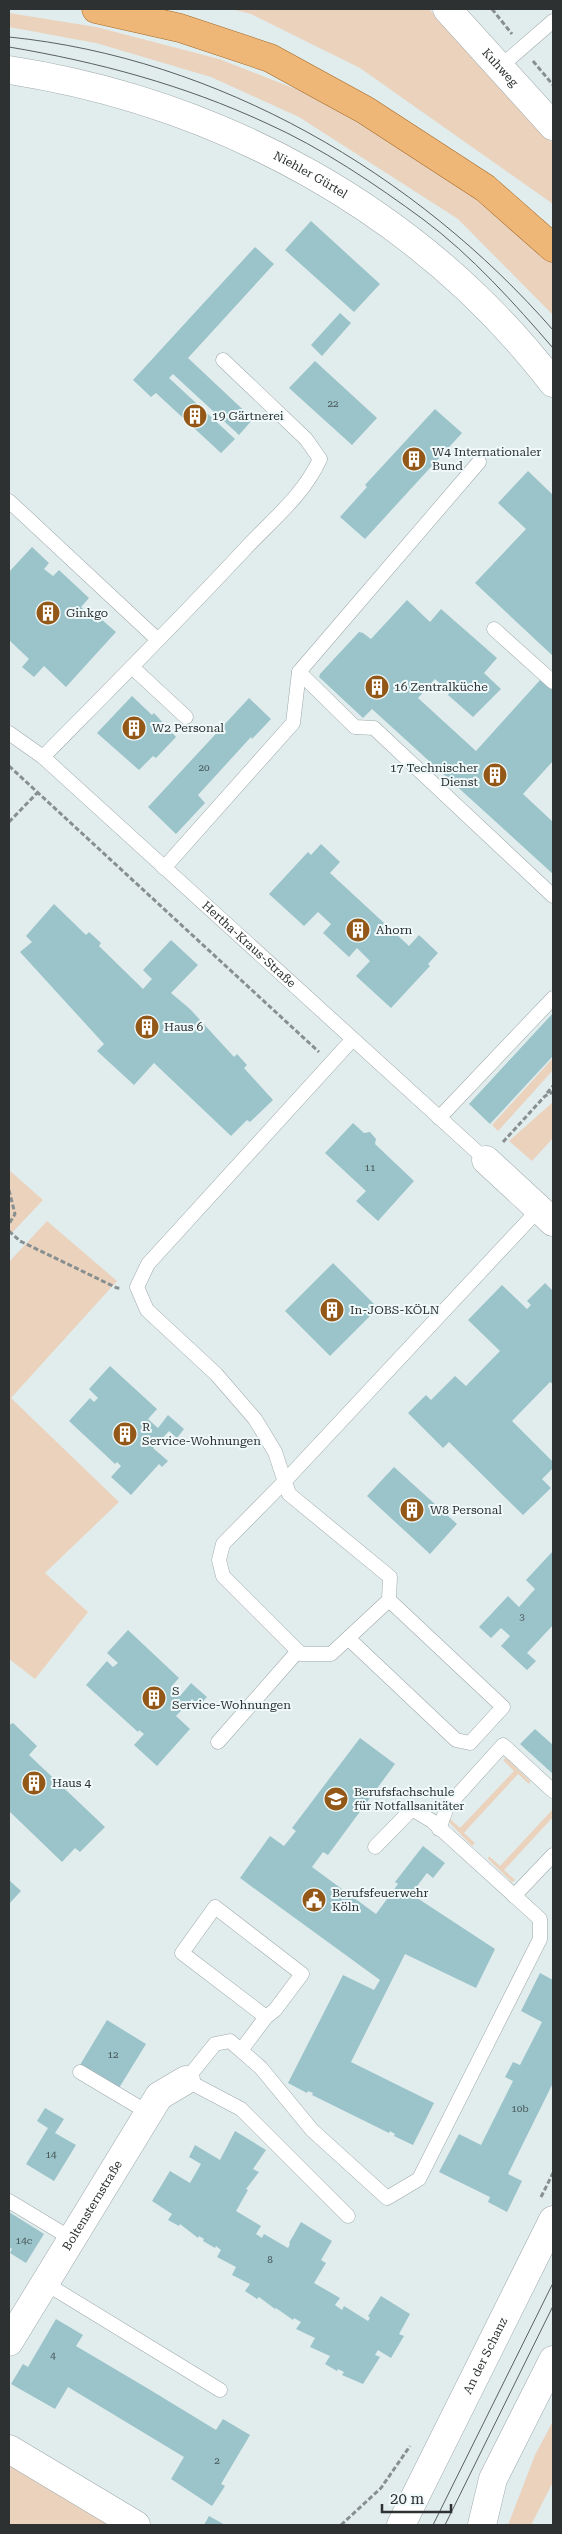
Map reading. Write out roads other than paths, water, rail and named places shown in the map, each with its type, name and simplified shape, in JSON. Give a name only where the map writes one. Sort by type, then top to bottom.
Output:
[{"type":"main road","points":[[96,9],[180,28],[270,58],[364,110],[486,188],[553,248]]},
{"type":"main road","points":[[149,9],[215,25],[298,57],[417,129],[479,172],[553,231]]},
{"type":"main road","name":"Kuhweg","points":[[447,9],[553,126]]},
{"type":"main road","name":"Niehler Gürtel","points":[[9,70],[91,85],[162,106],[228,131],[303,168],[338,189],[389,224],[439,263],[484,305],[553,383]]},
{"type":"main road","points":[[486,1160],[546,1215]]},
{"type":"main road","name":"Boltensternstraße","points":[[9,2342],[160,2096],[186,2080]]},
{"type":"main road","name":"An der Schanz","points":[[417,2493],[553,2220]]},
{"type":"main road","points":[[471,2525],[553,2360]]},
{"type":"main road","points":[[9,2449],[136,2525]]},
{"type":"main road","points":[[482,2525],[493,2479]]},
{"type":"main road","points":[[390,2525],[417,2493]]},
{"type":"main road","points":[[401,2525],[417,2493]]},
{"type":"lane","points":[[500,66],[553,21]]},
{"type":"lane","points":[[43,757],[294,500],[311,478],[320,459],[306,439],[222,360]]},
{"type":"lane","points":[[164,868],[292,723],[299,672],[479,462]]},
{"type":"lane","points":[[9,501],[158,640]]},
{"type":"lane","points":[[494,629],[553,682]]},
{"type":"lane","points":[[132,667],[186,717]]},
{"type":"lane","points":[[299,672],[355,727],[374,728],[553,896]]},
{"type":"lane","name":"Hertha-Kraus-Straße","points":[[9,733],[43,757],[486,1160]]},
{"type":"lane","points":[[439,1118],[553,998]]},
{"type":"lane","points":[[352,1040],[148,1264],[137,1287],[147,1310],[216,1374],[255,1419],[275,1452],[284,1482],[290,1494],[390,1577],[389,1600],[349,1639],[331,1654],[301,1654],[223,1576],[218,1560],[223,1544],[284,1482],[546,1215]]},
{"type":"lane","points":[[349,1639],[456,1740],[470,1743],[504,1707],[389,1600]]},
{"type":"lane","points":[[218,1742],[298,1651]]},
{"type":"lane","points":[[439,1829],[447,1807],[503,1745],[553,1791]]},
{"type":"lane","points":[[348,2216],[241,2109],[186,2080],[214,2044],[230,2041],[242,2049],[261,2068],[312,2130],[387,2198],[419,2179],[540,1939],[540,1919],[432,1821],[412,1808],[375,1847]]},
{"type":"lane","points":[[514,1896],[553,1855]]},
{"type":"lane","points":[[242,2049],[302,1974],[215,1907],[182,1953],[266,2017]]},
{"type":"lane","points":[[80,2072],[149,2113]]},
{"type":"lane","points":[[9,2201],[72,2239]]},
{"type":"lane","points":[[45,2283],[220,2390]]},
{"type":"tram line","points":[[9,37],[87,49],[163,70],[237,98],[308,132],[376,174],[440,221],[499,273],[553,330]]},
{"type":"tram line","points":[[9,47],[75,60],[172,86],[235,109],[287,133],[328,155],[424,220],[459,249],[492,281],[553,348]]},
{"type":"tram line","points":[[433,2525],[553,2283]]},
{"type":"tram line","points":[[445,2525],[553,2306]]},
{"type":"place","name":"19 Gärtnerei","points":[[195,416]]},
{"type":"place","name":"W4 Internationaler Bund","points":[[414,459]]},
{"type":"place","name":"Ginkgo","points":[[48,613]]},
{"type":"place","name":"16 Zentralküche","points":[[377,687]]},
{"type":"place","name":"W2 Personal","points":[[134,728]]},
{"type":"place","name":"17 Technischer Dienst","points":[[495,775]]},
{"type":"place","name":"Ahorn","points":[[358,930]]},
{"type":"place","name":"Haus 6","points":[[147,1027]]},
{"type":"place","name":"In-JOBS-KÖLN","points":[[332,1310]]},
{"type":"place","name":"R Service-Wohnungen","points":[[125,1434]]},
{"type":"place","name":"W8 Personal","points":[[412,1510]]},
{"type":"place","name":"S Service-Wohnungen","points":[[154,1698]]},
{"type":"place","name":"Haus 4","points":[[34,1783]]},
{"type":"place","name":"Berufsfachschule für Notfallsanitäter","points":[[336,1799]]},
{"type":"place","name":"Berufsfeuerwehr Köln","points":[[314,1900]]}]
